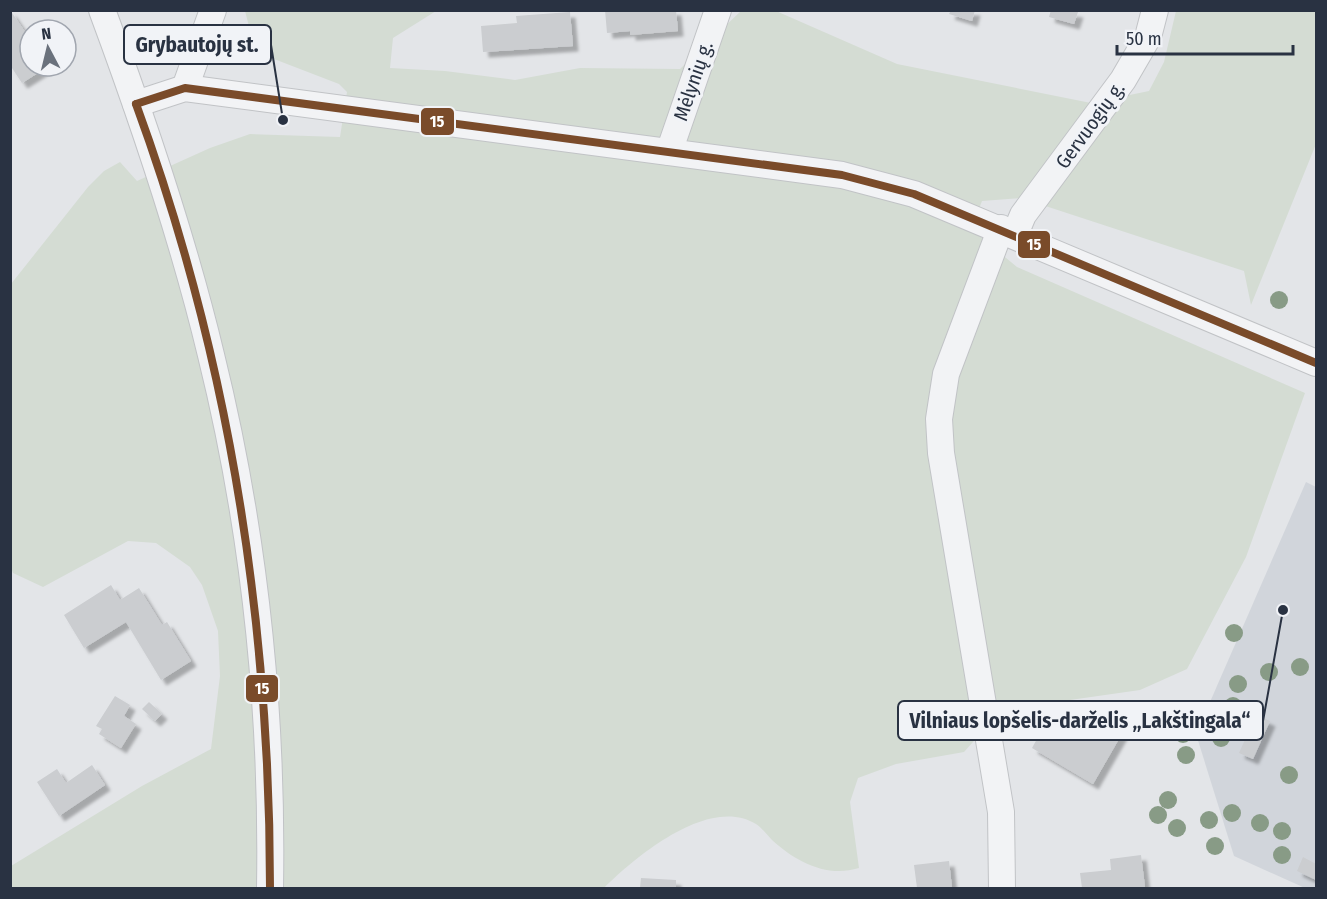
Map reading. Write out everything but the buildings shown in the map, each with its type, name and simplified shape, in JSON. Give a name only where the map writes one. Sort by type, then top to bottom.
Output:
[{"type":"street","points":[[102,10],[136,104],[174,221],[211,355],[240,490],[267,712],[272,815],[270,888]]},
{"type":"street","points":[[185,88],[213,10]]},
{"type":"street","name":"Mėlynių g.","points":[[669,152],[718,10]]},
{"type":"street","name":"Gervuogių g.","points":[[1002,888],[1001,812],[940,453],[939,419],[946,374],[1008,231],[1023,215],[1124,80],[1148,38],[1155,10]]},
{"type":"street","points":[[136,104],[185,88],[842,175],[914,194],[1008,231],[1317,363]]},
{"type":"shaded area","points":[[245,11],[436,11],[393,38],[390,68],[445,71],[515,80],[580,68],[680,69],[741,11],[776,11],[897,64],[1091,103],[1149,91],[1164,62],[1176,11],[1316,11],[1316,144],[1251,305],[1244,271],[1021,198],[982,201],[971,229],[1017,267],[1305,393],[1246,557],[1187,669],[1140,690],[1056,702],[981,733],[964,752],[896,764],[858,778],[850,802],[859,868],[847,871],[812,866],[781,848],[756,824],[737,817],[717,817],[695,823],[653,846],[604,888],[11,888],[11,866],[142,786],[211,749],[220,676],[218,631],[202,585],[190,567],[156,543],[128,541],[43,587],[13,573],[11,568],[11,284],[88,187],[104,171],[120,162],[137,181],[210,148],[250,134],[340,137],[347,92],[339,84],[274,59],[251,34]]},
{"type":"shaded area","points":[[1306,482],[1316,487],[1316,888],[1305,888],[1234,856],[1196,734]]},
{"type":"transit line","name":"15","points":[[136,104],[185,88],[842,175],[914,194],[1316,363]]},
{"type":"transit line","name":"15","points":[[136,104],[168,199],[196,295],[219,392],[237,490],[252,589],[262,688],[268,788],[270,888]]},
{"type":"place","name":"Grybautojų st.","points":[[283,120]]},
{"type":"place","name":"Vilniaus lopšelis-darželis „Lakštingala“","points":[[1283,610]]}]
